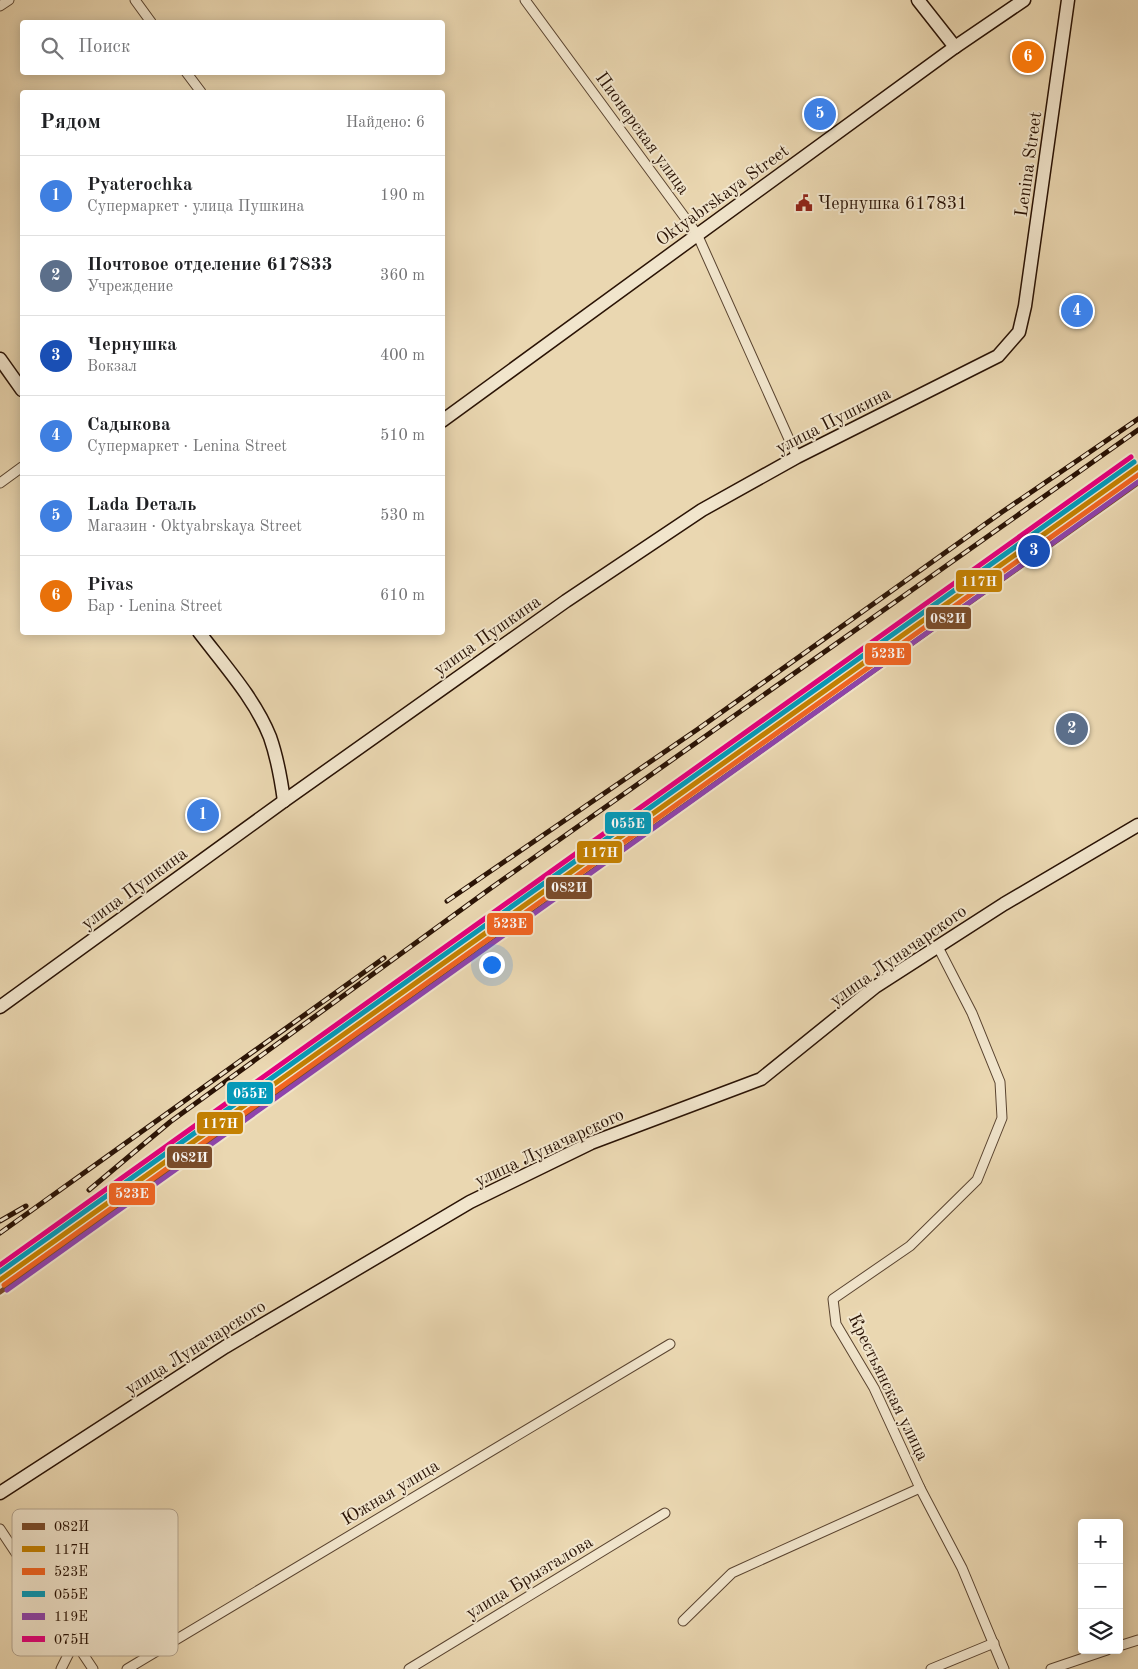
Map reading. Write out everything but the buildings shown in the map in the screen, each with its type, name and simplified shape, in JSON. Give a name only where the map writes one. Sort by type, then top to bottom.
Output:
[{"type":"street","points":[[0,6],[9,0]]},
{"type":"street","points":[[135,0],[150,20]]},
{"type":"street","name":"Пионерская улица","points":[[525,0],[697,234],[797,456]]},
{"type":"street","points":[[918,0],[954,47]]},
{"type":"street","name":"Oktyabrskaya Street","points":[[445,419],[954,47],[1024,0]]},
{"type":"street","name":"Lenina Street","points":[[1019,332],[1042,194],[1068,0]]},
{"type":"street","points":[[188,75],[200,90]]},
{"type":"street","name":"улица Пушкина","points":[[0,1007],[284,801],[566,601],[702,510],[797,456],[998,356],[1019,332]]},
{"type":"street","points":[[0,359],[20,387]]},
{"type":"street","points":[[0,483],[20,468]]},
{"type":"street","points":[[201,635],[259,716],[270,737],[279,769],[284,801]]},
{"type":"street","name":"улица Луначарского","points":[[0,1493],[225,1347],[470,1202],[591,1143],[761,1079],[875,987],[1004,904],[1138,825]]},
{"type":"street","name":"Крестьянская улица","points":[[938,947],[972,1013],[1000,1082],[1002,1118],[977,1180],[910,1246],[833,1298],[836,1324],[874,1388],[920,1488],[962,1568],[1004,1669]]},
{"type":"street","name":"Южная улица","points":[[178,1638],[670,1344]]},
{"type":"street","points":[[683,1621],[732,1573],[920,1488]]},
{"type":"street","name":"улица Брызгалова","points":[[409,1669],[665,1513]]},
{"type":"street","points":[[0,1529],[12,1547]]},
{"type":"street","points":[[1123,1645],[1138,1640]]},
{"type":"street","points":[[931,1669],[994,1643]]},
{"type":"street","points":[[1051,1669],[1095,1654]]},
{"type":"street","points":[[61,1669],[68,1656]]},
{"type":"street","points":[[84,1656],[93,1669]]},
{"type":"street","name":"Южная улица","points":[[127,1669],[149,1656]]},
{"type":"railway","points":[[447,901],[698,729],[1002,512],[1138,419]]},
{"type":"railway","points":[[89,1190],[170,1122],[491,888],[1138,430]]},
{"type":"railway","points":[[0,1233],[384,958]]},
{"type":"railway","points":[[0,1221],[26,1206]]},
{"type":"transit line","name":"075Н","points":[[0,1265],[1131,457]]},
{"type":"transit line","name":"055Е","points":[[0,1272],[1134,462]]},
{"type":"transit line","name":"117Н","points":[[0,1280],[1138,467]]},
{"type":"transit line","name":"523Е","points":[[4,1285],[1138,475]]},
{"type":"transit line","name":"119Е","points":[[7,1290],[1138,482]]},
{"type":"transit line","name":"082И","points":[[0,1292],[1138,483]]},
{"type":"place","name":"Pivas","points":[[1028,57]]},
{"type":"place","name":"Lada Dеталь","points":[[820,114]]},
{"type":"place","name":"Чернушка 617831","points":[[804,203]]},
{"type":"place","name":"Садыкова","points":[[1077,311]]},
{"type":"place","name":"Чернушка","points":[[1034,551]]},
{"type":"place","name":"Почтовое отделение 617833","points":[[1072,729]]},
{"type":"place","name":"Pyaterochka","points":[[203,815]]}]
